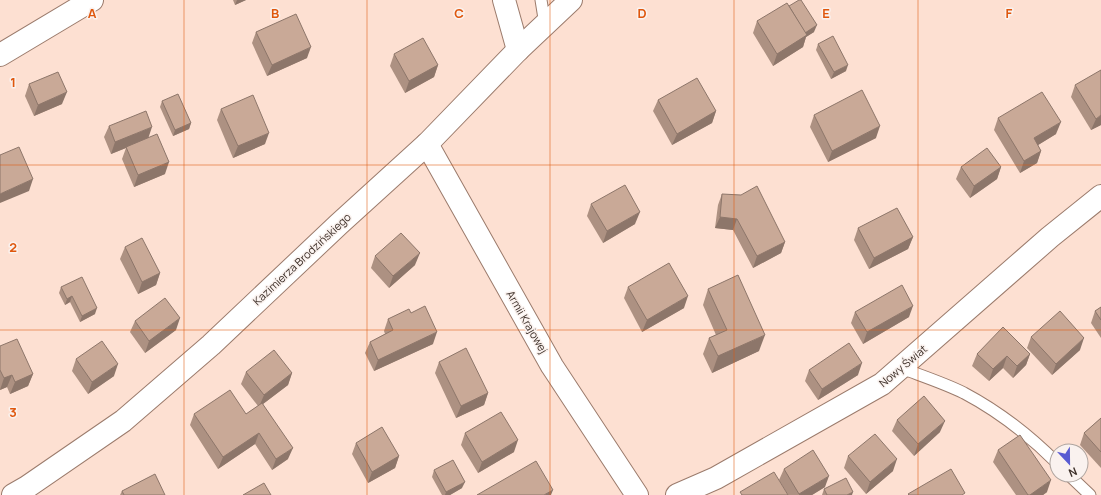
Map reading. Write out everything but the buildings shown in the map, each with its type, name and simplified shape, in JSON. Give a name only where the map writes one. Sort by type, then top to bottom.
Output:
[{"type":"main road","points":[[0,55],[92,0]]},
{"type":"main road","points":[[504,0],[518,50]]},
{"type":"main road","name":"Kazimierza Brodzińskiego","points":[[13,495],[123,421],[211,345],[339,224],[427,144],[518,50],[571,0]]},
{"type":"main road","name":"Armii Krajowej","points":[[427,144],[552,366],[637,495]]},
{"type":"main road","name":"Nowy Świat","points":[[677,495],[716,478],[882,384],[1050,237],[1101,196]]},
{"type":"lane","points":[[541,0],[545,25]]},
{"type":"lane","points":[[901,368],[963,393],[994,411],[1036,442],[1049,455]]},
{"type":"lane","points":[[1077,483],[1090,495]]}]
